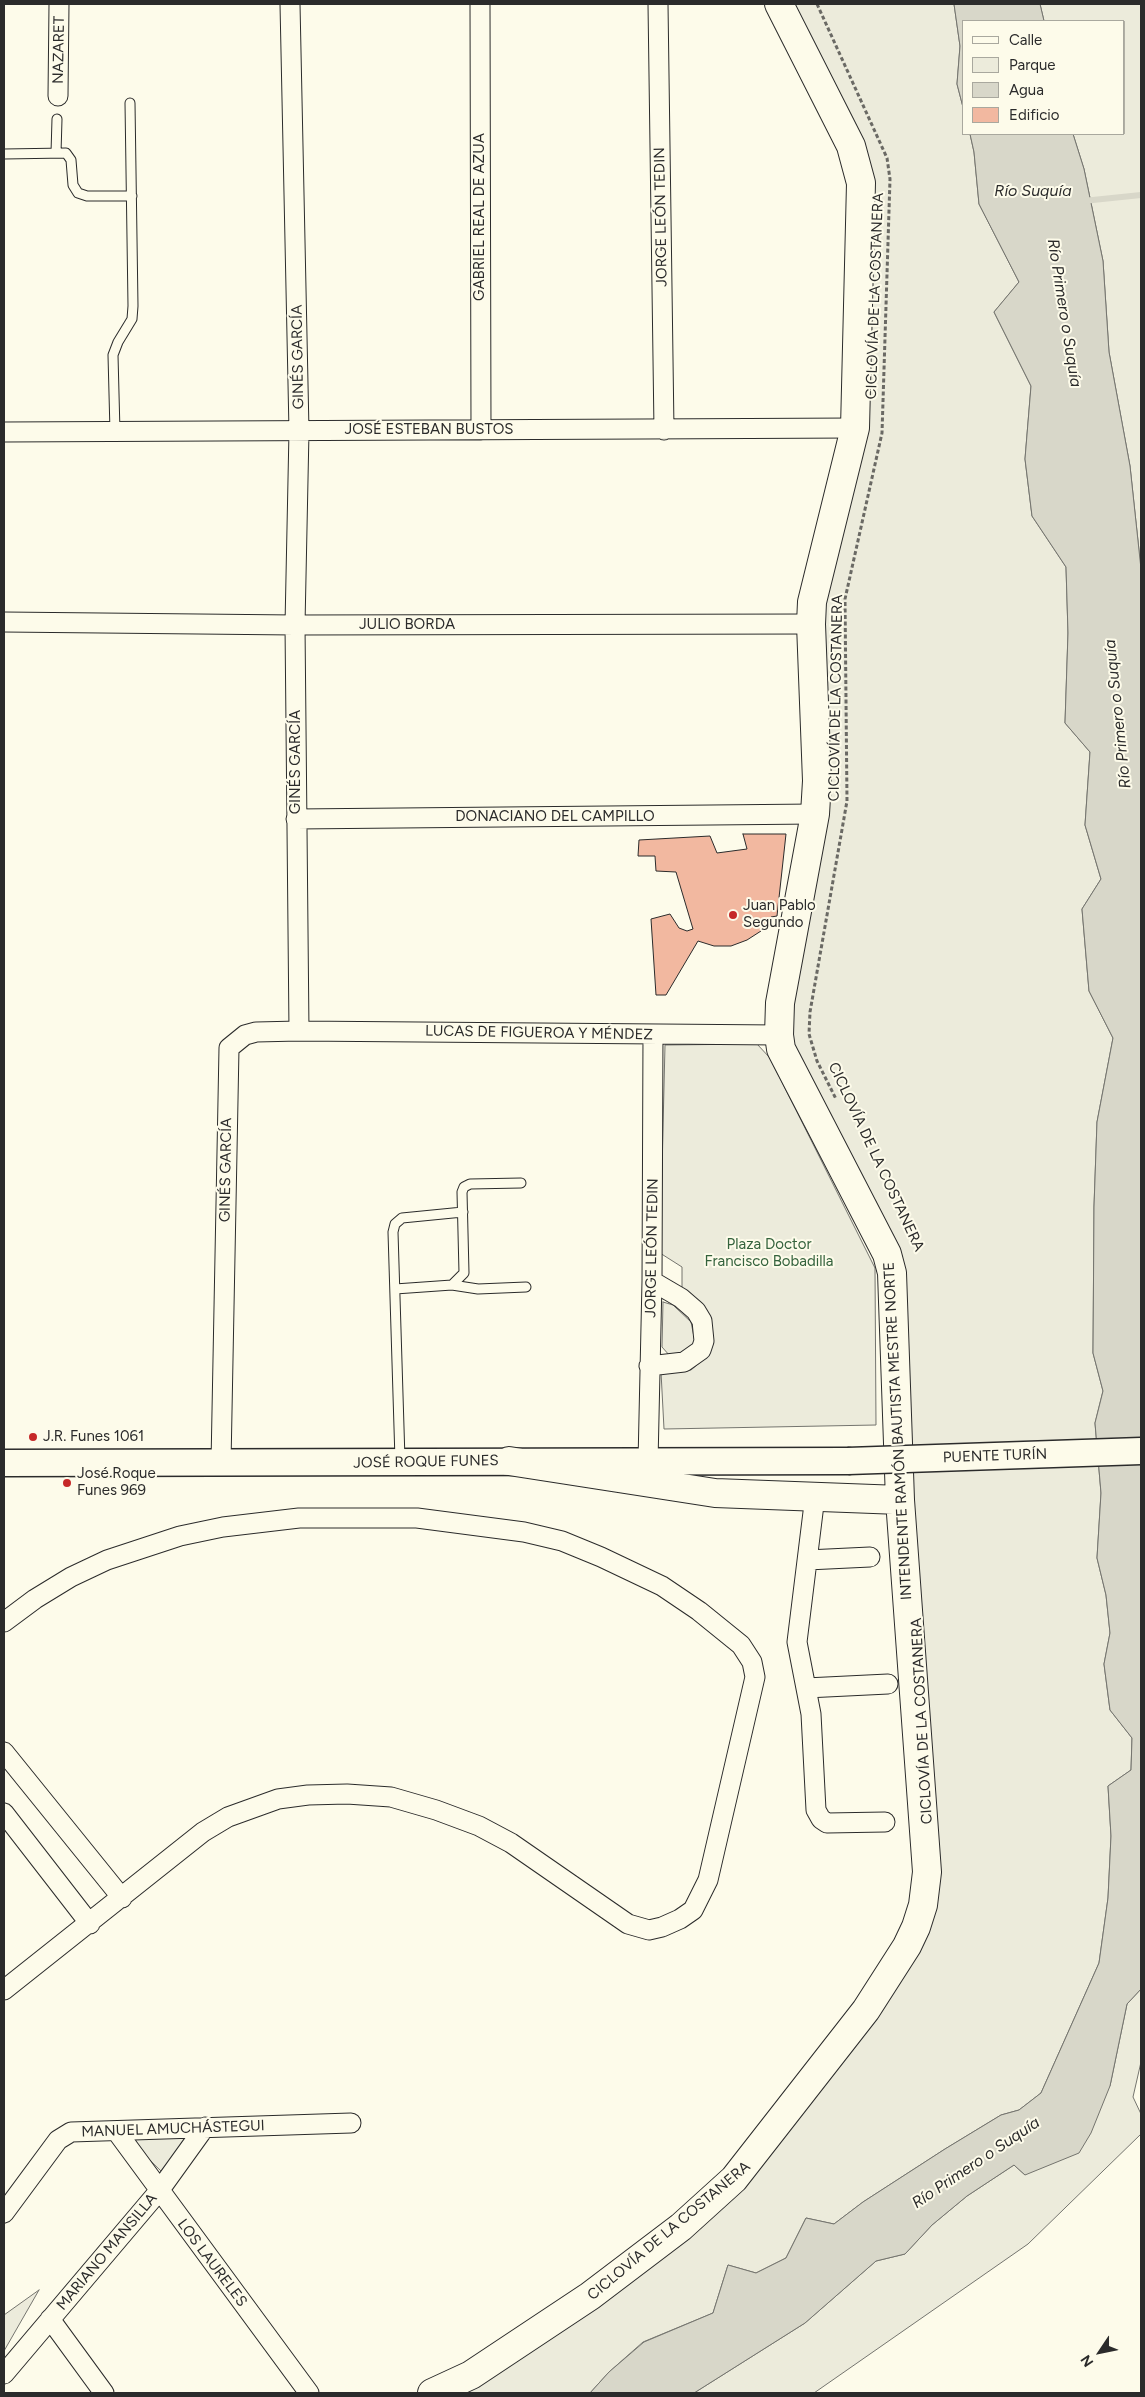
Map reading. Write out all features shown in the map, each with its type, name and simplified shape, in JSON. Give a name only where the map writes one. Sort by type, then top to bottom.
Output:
[{"type":"main road","name":"INTENDENTE RAMÓN BAUTISTA MESTRE NORTE","points":[[432,2393],[471,2375],[590,2296],[714,2199],[734,2179],[866,2010],[907,1946],[916,1928],[923,1905],[927,1872],[900,1500],[892,1273],[888,1254],[781,1049],[779,1035],[780,1003],[815,814],[817,781],[811,624],[812,602],[855,428],[861,183],[851,146],[779,4]]},
{"type":"main road","name":"PUENTE TURÍN","points":[[848,1461],[1141,1451]]},
{"type":"main road","name":"JOSÉ ROQUE FUNES","points":[[4,1463],[221,1464],[509,1461],[848,1461]]},
{"type":"main road","points":[[509,1461],[715,1493],[900,1500]]},
{"type":"street","name":"NAZARET","points":[[58,96],[59,4]]},
{"type":"street","name":"GINÉS GARCÍA","points":[[221,1464],[229,1048],[245,1035],[298,1031],[295,625],[299,430],[290,4]]},
{"type":"street","name":"GABRIEL REAL DE AZUA","points":[[480,4],[481,430]]},
{"type":"street","name":"JORGE LEÓN TEDIN","points":[[658,4],[664,430]]},
{"type":"street","name":"JOSÉ ESTEBAN BUSTOS","points":[[4,432],[855,428]]},
{"type":"street","name":"JULIO BORDA","points":[[4,622],[295,625],[811,624]]},
{"type":"street","name":"DONACIANO DEL CAMPILLO","points":[[296,819],[815,814]]},
{"type":"street","name":"LUCAS DE FIGUEROA Y MÉNDEZ","points":[[298,1031],[779,1035]]},
{"type":"street","name":"JORGE LEÓN TEDIN","points":[[648,1462],[652,1281],[653,1034]]},
{"type":"street","points":[[649,1366],[672,1365],[684,1362],[701,1350],[704,1341],[702,1321],[696,1311],[681,1298],[652,1281]]},
{"type":"street","points":[[815,1496],[797,1642],[811,1714],[816,1810],[821,1819],[827,1823],[885,1822]]},
{"type":"street","points":[[4,1622],[34,1599],[71,1577],[107,1560],[180,1536],[223,1527],[299,1518],[417,1518],[524,1532],[562,1541],[601,1557],[662,1586],[699,1611],[742,1646],[752,1662],[755,1677],[708,1880],[693,1910],[680,1919],[662,1927],[649,1930],[628,1924],[511,1843],[479,1826],[436,1810],[391,1797],[347,1794],[308,1795],[278,1799],[228,1817],[203,1832],[90,1924],[4,1990]]},
{"type":"street","points":[[807,1560],[870,1556]]},
{"type":"street","points":[[806,1688],[888,1684]]},
{"type":"street","points":[[4,1752],[122,1898]]},
{"type":"street","points":[[4,1813],[90,1924]]},
{"type":"street","name":"MANUEL AMUCHÁSTEGUI","points":[[4,2213],[58,2140],[70,2132],[117,2132],[205,2127],[351,2123]]},
{"type":"street","name":"MARIANO MANSILLA","points":[[4,2374],[159,2191],[205,2127]]},
{"type":"street","name":"LOS LAURELES","points":[[117,2132],[308,2393]]},
{"type":"street","points":[[50,2319],[104,2393]]},
{"type":"lane","points":[[115,432],[113,356],[118,342],[132,319],[133,306],[130,103]]},
{"type":"lane","points":[[56,119],[56,153]]},
{"type":"lane","points":[[4,154],[66,153],[71,160],[73,185],[78,193],[87,196],[132,196]]},
{"type":"lane","points":[[452,1285],[464,1273],[462,1192],[464,1187],[470,1184],[521,1183]]},
{"type":"lane","points":[[400,1463],[392,1232],[394,1224],[402,1218],[463,1212]]},
{"type":"lane","points":[[395,1289],[452,1285],[478,1289],[526,1287]]},
{"type":"path","name":"CICLOVÍA DE LA COSTANERA","points":[[816,4],[887,158],[890,179],[882,433],[845,599],[847,801],[810,1012],[809,1034],[814,1052],[839,1104]]},
{"type":"green space","points":[[779,4],[954,4],[960,46],[957,84],[962,103],[962,135],[970,135],[974,152],[979,204],[1019,282],[994,312],[1031,386],[1025,459],[1032,516],[1066,567],[1068,633],[1065,723],[1090,752],[1085,825],[1101,879],[1082,909],[1089,991],[1113,1038],[1097,1122],[1094,1206],[1093,1353],[1103,1391],[1095,1423],[1101,1493],[1097,1558],[1106,1595],[1110,1633],[1104,1664],[1110,1710],[1132,1738],[1131,1770],[1108,1786],[1111,1836],[1108,1898],[1099,1963],[1041,2093],[1019,2110],[1001,2115],[945,2149],[863,2202],[834,2224],[806,2218],[786,2258],[756,2273],[728,2265],[713,2313],[643,2342],[609,2372],[590,2393],[432,2393],[714,2199],[916,1927],[893,1298],[781,1049],[815,814],[811,624],[855,428],[861,183]]},
{"type":"green space","points":[[1040,4],[1141,4],[1141,569],[1130,466],[1109,352],[1103,261],[1084,169],[1073,135],[1125,135],[1125,20],[1044,20]]},
{"type":"green space","name":"Plaza Doctor Francisco Bobadilla","points":[[757,1044],[770,1058],[875,1268],[876,1425],[664,1429],[661,1372],[691,1370],[704,1359],[708,1352],[682,1292],[682,1267],[660,1253],[665,1045]]},
{"type":"green space","points":[[663,1302],[673,1305],[691,1322],[695,1342],[687,1352],[670,1356],[662,1347]]},
{"type":"green space","points":[[1141,1989],[1141,2062],[1133,2097],[1141,2114],[1141,2134],[1028,2244],[814,2393],[694,2393],[805,2323],[876,2261],[905,2254],[932,2225],[967,2196],[1014,2165],[1025,2175],[1110,2086],[1127,2004]]},
{"type":"green space","points":[[196,2132],[161,2171],[126,2137]]},
{"type":"green space","points":[[39,2290],[4,2351],[4,2315]]},
{"type":"water","points":[[954,4],[1040,4],[1044,20],[962,20],[962,103],[957,84],[960,46]]},
{"type":"water","name":"Río Suquía","points":[[970,135],[1073,135],[1084,169],[1103,261],[1109,352],[1130,466],[1141,569],[1141,1989],[1127,2004],[1110,2086],[1091,2133],[1079,2153],[1025,2175],[1014,2165],[967,2196],[932,2225],[905,2254],[876,2261],[805,2323],[694,2393],[590,2393],[609,2372],[644,2342],[713,2313],[728,2265],[756,2273],[786,2258],[806,2218],[834,2224],[863,2202],[945,2149],[1001,2115],[1019,2110],[1041,2093],[1099,1963],[1108,1898],[1111,1836],[1108,1786],[1131,1770],[1132,1738],[1110,1710],[1104,1664],[1110,1633],[1106,1595],[1097,1558],[1101,1493],[1095,1423],[1103,1391],[1093,1353],[1094,1207],[1097,1122],[1113,1038],[1089,991],[1082,909],[1101,879],[1085,825],[1090,752],[1065,723],[1068,633],[1066,567],[1032,516],[1025,459],[1031,386],[994,312],[1019,282],[979,204],[974,152]]},
{"type":"building","name":"Juan Pablo Segundo","points":[[743,834],[786,834],[777,916],[771,917],[761,931],[747,940],[731,946],[714,946],[698,941],[666,995],[656,995],[651,919],[670,914],[679,928],[687,931],[693,929],[676,872],[656,871],[655,856],[638,856],[639,840],[710,836],[717,853],[747,849]]},
{"type":"waterway","points":[[1083,201],[1141,195]]},
{"type":"place","name":"Juan Pablo Segundo","points":[[733,915]]},
{"type":"place","name":"J.R. Funes 1061","points":[[33,1437]]},
{"type":"place","name":"José Roque Funes 969","points":[[67,1483]]},
{"type":"water label","name":"Río Primero o Suquía","points":[[1064,313]]},
{"type":"water label","name":"Río Primero o Suquía","points":[[1118,714]]},
{"type":"water label","name":"Río Primero o Suquía","points":[[976,2163]]}]
